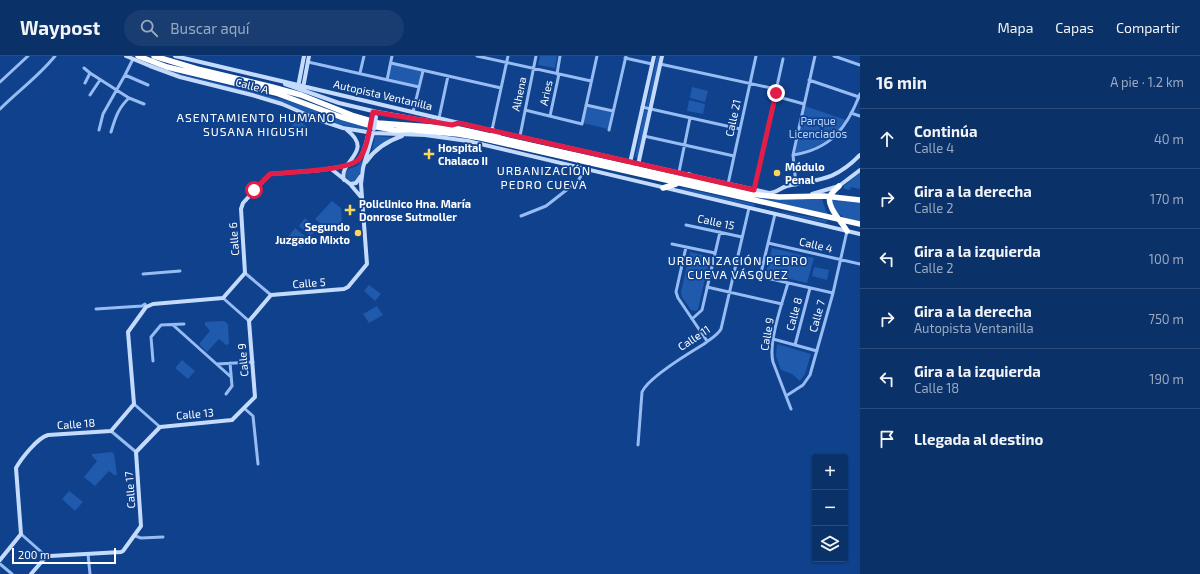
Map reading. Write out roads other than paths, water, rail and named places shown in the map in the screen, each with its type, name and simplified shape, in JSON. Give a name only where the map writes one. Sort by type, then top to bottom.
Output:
[{"type":"highway","points":[[154,56],[197,70],[279,89],[373,123]]},
{"type":"highway","points":[[135,58],[167,68],[276,93],[341,117],[373,123]]},
{"type":"highway","name":"Autopista Ventanilla","points":[[373,123],[453,128],[637,169]]},
{"type":"highway","name":"Autopista Ventanilla","points":[[373,123],[394,130],[458,134],[629,167]]},
{"type":"highway","points":[[492,130],[500,138]]},
{"type":"highway","points":[[637,169],[677,183],[860,224]]},
{"type":"highway","points":[[637,169],[759,196],[830,196],[860,200]]},
{"type":"highway","points":[[689,175],[701,183]]},
{"type":"highway","points":[[663,188],[677,183]]},
{"type":"highway","points":[[839,186],[830,196],[831,207],[847,231]]},
{"type":"street","points":[[0,82],[28,56]]},
{"type":"street","points":[[0,109],[13,96],[32,81],[55,56]]},
{"type":"street","name":"Calle A","points":[[126,56],[135,58],[180,77],[282,104],[319,120],[346,128],[373,123]]},
{"type":"street","points":[[175,56],[192,58],[266,77],[300,88]]},
{"type":"street","points":[[300,88],[304,56]]},
{"type":"street","points":[[300,88],[309,56]]},
{"type":"street","points":[[360,74],[364,56]]},
{"type":"street","points":[[387,80],[392,56]]},
{"type":"street","points":[[477,56],[591,82]]},
{"type":"street","points":[[492,130],[508,56]]},
{"type":"street","name":"Alhena","points":[[520,136],[536,56]]},
{"type":"street","name":"Aries","points":[[550,116],[560,56]]},
{"type":"street","points":[[525,110],[582,124],[597,56]]},
{"type":"street","points":[[629,167],[654,56]]},
{"type":"street","points":[[637,169],[662,56]]},
{"type":"street","name":"Calle 21","points":[[728,184],[755,56]]},
{"type":"street","points":[[796,185],[793,155],[815,56]]},
{"type":"street","points":[[834,56],[860,65]]},
{"type":"street","points":[[609,130],[625,57],[652,64]]},
{"type":"street","points":[[99,130],[103,114],[135,58]]},
{"type":"street","points":[[754,190],[783,59]]},
{"type":"street","points":[[308,62],[419,87]]},
{"type":"street","points":[[391,63],[500,88]]},
{"type":"street","points":[[660,64],[776,89]]},
{"type":"street","points":[[84,68],[129,98],[144,104]]},
{"type":"street","points":[[413,112],[423,71]]},
{"type":"street","points":[[85,83],[90,73]]},
{"type":"street","points":[[125,75],[148,85]]},
{"type":"street","points":[[438,118],[448,76]]},
{"type":"street","points":[[90,95],[100,80]]},
{"type":"street","points":[[793,155],[809,152],[829,141],[844,127],[859,95],[809,80]]},
{"type":"street","name":"Autopista Ventanilla","points":[[300,88],[339,103],[373,123],[405,134],[436,136],[468,141],[860,234]]},
{"type":"street","name":"Autopista Ventanilla","points":[[300,88],[520,136],[637,169],[679,172],[771,193],[784,187],[825,179],[845,168],[860,154]]},
{"type":"street","points":[[775,96],[804,104]]},
{"type":"street","points":[[111,132],[122,104],[129,98]]},
{"type":"street","points":[[586,105],[613,111]]},
{"type":"street","points":[[642,107],[740,129]]},
{"type":"street","points":[[851,113],[860,116]]},
{"type":"street","points":[[679,172],[690,118]]},
{"type":"street","points":[[330,168],[347,165],[357,161],[361,156],[373,123]]},
{"type":"street","points":[[362,197],[363,168],[373,123]]},
{"type":"street","name":"Autopista Ventanilla","points":[[373,123],[452,125],[459,123]]},
{"type":"street","points":[[344,180],[343,173],[356,153],[357,142],[354,135],[346,128]]},
{"type":"street","points":[[363,168],[369,158],[382,145],[405,134]]},
{"type":"street","points":[[644,136],[734,156]]},
{"type":"street","points":[[330,168],[350,184],[362,197]]},
{"type":"street","name":"Calle 6","points":[[245,273],[243,203],[270,174],[330,168]]},
{"type":"street","points":[[521,216],[540,210],[546,206],[578,181],[585,169]]},
{"type":"street","points":[[806,196],[839,186],[860,170]]},
{"type":"street","points":[[350,184],[356,183],[362,176]]},
{"type":"street","name":"Calle 5","points":[[271,295],[331,291],[348,287],[368,262],[362,197]]},
{"type":"street","name":"Calle 11","points":[[638,445],[642,392],[644,388],[673,365],[716,336],[721,329],[749,208]]},
{"type":"street","points":[[760,277],[775,214]]},
{"type":"street","name":"Calle 15","points":[[686,225],[742,237]]},
{"type":"street","name":"Calle 7","points":[[786,396],[803,385],[809,379],[833,293],[847,231]]},
{"type":"street","points":[[692,319],[702,310],[720,232]]},
{"type":"street","name":"Calle 4","points":[[768,243],[860,264]]},
{"type":"street","points":[[672,244],[715,253]]},
{"type":"street","points":[[686,247],[676,292],[678,298],[707,342]]},
{"type":"street","points":[[143,274],[180,270]]},
{"type":"street","points":[[735,271],[833,293]]},
{"type":"street","points":[[96,309],[146,306],[153,304],[224,298],[245,273],[271,295],[249,321],[224,298]]},
{"type":"street","name":"Calle 9","points":[[788,283],[773,339],[772,357],[791,409]]},
{"type":"street","points":[[707,287],[782,304]]},
{"type":"street","name":"Calle 8","points":[[795,345],[810,288]]},
{"type":"street","points":[[134,404],[111,431],[136,452],[160,426],[134,404],[128,332],[146,306]]},
{"type":"street","name":"Calle 9","points":[[244,408],[255,397],[249,321]]},
{"type":"street","points":[[153,361],[151,337],[161,325],[184,324]]},
{"type":"street","points":[[173,325],[231,377]]},
{"type":"street","points":[[773,339],[817,351]]},
{"type":"street","points":[[218,364],[252,362]]},
{"type":"street","points":[[226,394],[232,386],[230,364]]},
{"type":"street","points":[[244,408],[253,417],[258,464]]},
{"type":"street","name":"Calle 13","points":[[160,426],[232,420],[244,408]]},
{"type":"street","name":"Calle 18","points":[[21,534],[16,468],[42,437],[111,431]]},
{"type":"street","name":"Calle 17","points":[[135,536],[141,526],[136,452]]},
{"type":"street","points":[[0,560],[21,534],[47,557]]},
{"type":"street","points":[[31,574],[47,557],[121,552],[135,536],[141,538],[163,537]]},
{"type":"street","points":[[88,554],[90,574]]},
{"type":"street","points":[[0,564],[12,574]]},
{"type":"place","name":"Hospital Chalaco II","points":[[429,154]]},
{"type":"place","name":"Módulo Penal","points":[[777,173]]},
{"type":"place","name":"Policlinico Hna. María Donrose Sutmoller","points":[[350,210]]},
{"type":"place","name":"Segundo Juzgado Mixto","points":[[358,233]]},
{"type":"district","name":"ASENTAMIENTO HUMANO SUSANA HIGUSHI","points":[[256,125]]},
{"type":"district","name":"URBANIZACIÓN PEDRO CUEVA","points":[[544,178]]},
{"type":"district","name":"URBANIZACIÓN PEDRO CUEVA VÁSQUEZ","points":[[738,268]]},
{"type":"park label","name":"Parque Licenciados","points":[[818,127]]}]
